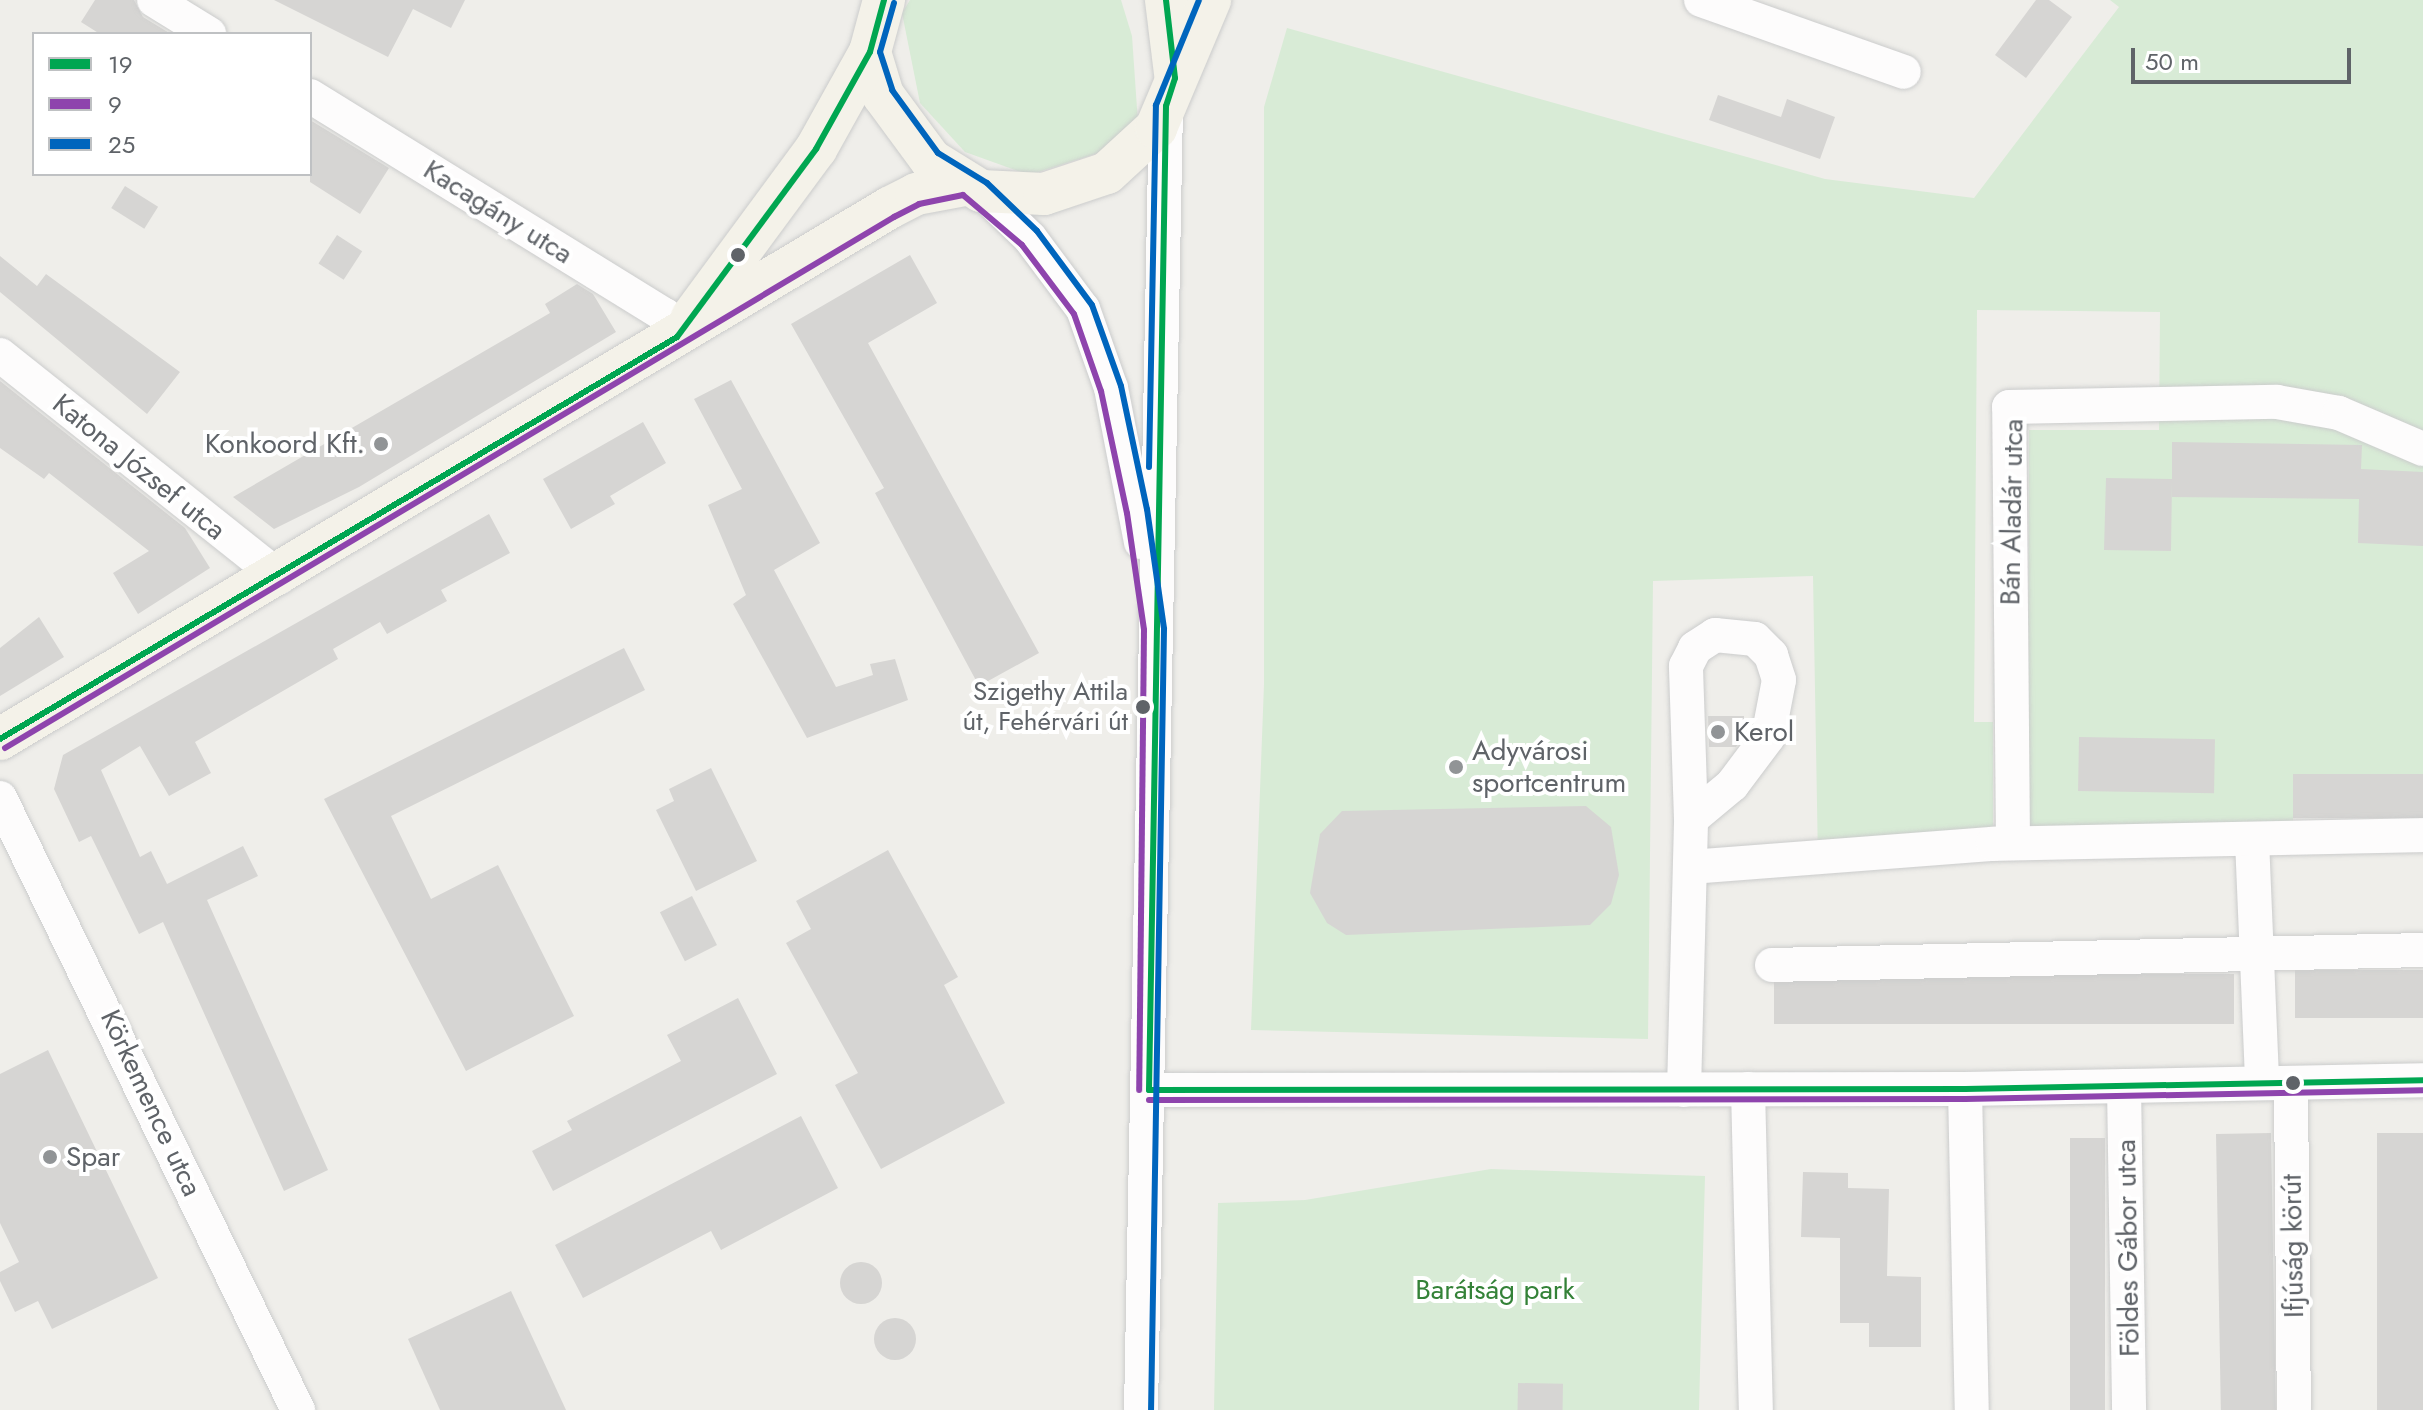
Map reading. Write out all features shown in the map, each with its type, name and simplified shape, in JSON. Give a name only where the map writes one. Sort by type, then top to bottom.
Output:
[{"type":"main road","points":[[1166,0],[1170,92]]},
{"type":"main road","points":[[0,739],[279,577],[916,194],[972,188],[1044,194],[1107,173],[1141,145],[1170,92],[1210,0]]},
{"type":"main road","points":[[872,21],[896,116],[931,160],[972,188]]},
{"type":"main road","points":[[677,337],[791,190],[872,21]]},
{"type":"street","points":[[154,0],[206,32]]},
{"type":"street","points":[[1701,0],[1904,72]]},
{"type":"street","points":[[1141,1410],[1149,1090],[1154,629],[1170,92]]},
{"type":"street","name":"Kacagány utca","points":[[312,97],[665,315],[677,337]]},
{"type":"street","points":[[972,188],[1030,238],[1083,309],[1111,388],[1154,629]]},
{"type":"street","name":"Katona József utca","points":[[0,355],[279,577]]},
{"type":"street","name":"Bán Aladár utca","points":[[2013,843],[2009,407],[2277,402],[2339,413],[2423,449]]},
{"type":"street","points":[[1684,1090],[1691,867],[1686,666],[1695,648],[1715,635],[1755,639],[1771,655],[1779,680],[1768,737],[1732,785],[1691,819]]},
{"type":"street","name":"Körkemence utca","points":[[0,798],[298,1410]]},
{"type":"street","points":[[1691,867],[2013,843],[2423,835]]},
{"type":"street","name":"Ifjúság körút","points":[[2252,840],[2256,954],[2276,1083],[2294,1410]]},
{"type":"street","points":[[1772,965],[2423,950]]},
{"type":"street","points":[[1149,1090],[1965,1089],[2423,1080]]},
{"type":"street","name":"Földes Gábor utca","points":[[2124,1086],[2129,1410]]},
{"type":"street","points":[[1748,1089],[1756,1410]]},
{"type":"street","points":[[1965,1089],[1972,1410]]},
{"type":"green space","points":[[910,0],[1121,0],[1132,36],[1138,123],[1101,152],[1029,175],[965,152],[920,103],[902,13]]},
{"type":"green space","points":[[2110,0],[2423,0],[2423,774],[2293,774],[2293,839],[2028,843],[2029,430],[2159,430],[2160,312],[1977,310],[1974,722],[1993,722],[1993,844],[1818,861],[1813,576],[1653,581],[1648,1039],[1251,1030],[1264,684],[1264,107],[1287,28],[1825,179],[1974,198],[2119,7]]},
{"type":"green space","name":"Barátság park","points":[[1491,1169],[1705,1176],[1699,1410],[1214,1410],[1218,1203],[1305,1200]]},
{"type":"building","points":[[95,0],[134,0],[143,17],[168,32],[97,32],[81,22]]},
{"type":"building","points":[[274,0],[465,0],[451,28],[413,9],[388,57]]},
{"type":"building","points":[[2036,0],[2049,0],[2072,17],[2026,78],[1995,55]]},
{"type":"building","points":[[1718,95],[1781,117],[1787,99],[1835,117],[1820,159],[1709,120]]},
{"type":"building","points":[[312,121],[389,168],[360,214],[310,182]]},
{"type":"building","points":[[125,186],[158,207],[144,229],[111,208]]},
{"type":"building","points":[[337,235],[362,251],[344,280],[318,264]]},
{"type":"building","points":[[910,255],[937,303],[868,343],[1039,653],[979,686],[875,493],[884,488],[791,324]]},
{"type":"building","points":[[0,256],[37,286],[46,274],[180,372],[147,414],[0,292]]},
{"type":"building","points":[[577,284],[593,294],[616,332],[359,487],[274,529],[233,497],[550,313],[545,304]]},
{"type":"building","points":[[731,380],[820,543],[774,570],[836,687],[873,675],[870,664],[895,659],[908,700],[807,738],[733,604],[746,595],[708,505],[742,489],[694,399]]},
{"type":"building","points":[[0,381],[185,528],[210,568],[138,614],[113,573],[149,551],[49,473],[44,479],[0,448]]},
{"type":"building","points":[[643,422],[666,463],[610,496],[615,504],[571,529],[543,479]]},
{"type":"building","points":[[2172,442],[2362,445],[2361,469],[2423,472],[2423,546],[2358,543],[2359,499],[2172,497],[2172,481],[2171,551],[2104,550],[2106,478],[2172,479]]},
{"type":"building","points":[[489,514],[510,553],[441,590],[447,601],[387,634],[380,622],[333,649],[338,659],[195,742],[211,773],[169,796],[140,746],[101,770],[140,857],[151,851],[167,884],[243,846],[258,876],[207,900],[328,1170],[284,1191],[163,922],[139,934],[91,836],[79,842],[54,789],[63,755]]},
{"type":"building","points":[[39,617],[64,657],[0,696],[0,648]]},
{"type":"building","points":[[624,648],[645,690],[391,816],[431,899],[498,865],[574,1016],[466,1071],[324,799]]},
{"type":"building","points":[[1708,716],[1744,716],[1744,736],[1736,747],[1709,747]]},
{"type":"building","points":[[2079,737],[2215,739],[2214,793],[2078,791]]},
{"type":"building","points":[[711,768],[757,861],[696,891],[656,810],[674,801],[669,789]]},
{"type":"building","points":[[2293,774],[2423,774],[2423,818],[2293,818]]},
{"type":"building","points":[[1586,806],[1611,827],[1619,875],[1611,904],[1590,925],[1346,935],[1327,923],[1310,893],[1320,834],[1342,811]]},
{"type":"building","points":[[888,850],[958,977],[944,985],[1005,1103],[881,1169],[835,1085],[858,1073],[786,943],[811,929],[796,901]]},
{"type":"building","points":[[692,896],[717,945],[685,961],[660,912]]},
{"type":"building","points":[[2295,970],[2423,970],[2423,1018],[2295,1018]]},
{"type":"building","points":[[1774,974],[2234,974],[2234,1024],[1774,1024]]},
{"type":"building","points":[[738,998],[777,1074],[553,1191],[532,1151],[572,1130],[567,1121],[681,1061],[667,1035]]},
{"type":"building","name":"Spar","points":[[48,1050],[158,1278],[52,1329],[38,1301],[15,1312],[0,1281],[0,1272],[19,1262],[0,1223],[0,1074]]},
{"type":"building","points":[[801,1116],[838,1188],[721,1250],[711,1231],[583,1298],[555,1245]]},
{"type":"building","points":[[2271,1133],[2276,1410],[2221,1410],[2216,1134]]},
{"type":"building","points":[[2377,1133],[2423,1133],[2423,1410],[2377,1410]]},
{"type":"building","points":[[2070,1138],[2105,1138],[2105,1410],[2070,1410]]},
{"type":"building","points":[[1803,1172],[1848,1173],[1848,1188],[1889,1189],[1887,1276],[1921,1277],[1921,1347],[1869,1347],[1869,1323],[1840,1323],[1840,1238],[1801,1237]]},
{"type":"building","points":[[861,1262],[876,1268],[882,1283],[876,1298],[861,1304],[846,1298],[840,1283],[846,1268]]},
{"type":"building","points":[[511,1291],[566,1410],[440,1410],[408,1339]]},
{"type":"building","points":[[895,1318],[910,1324],[916,1339],[910,1354],[895,1360],[880,1354],[874,1339],[880,1324]]},
{"type":"building","points":[[1518,1383],[1563,1384],[1563,1410],[1518,1410]]},
{"type":"transit line","name":"19","points":[[0,739],[677,337],[816,149],[870,52],[884,0]]},
{"type":"transit line","name":"19","points":[[1149,1090],[1166,106],[1175,78],[1166,0]]},
{"type":"transit line","name":"25","points":[[1149,467],[1156,105],[1199,0]]},
{"type":"transit line","name":"25","points":[[894,3],[880,52],[892,90],[938,153],[987,183],[1037,231],[1092,305],[1121,386],[1147,509],[1164,629],[1151,1410]]},
{"type":"transit line","name":"9","points":[[5,748],[894,217],[919,204],[963,195],[1022,245],[1074,314],[1101,391],[1127,513],[1144,630],[1139,1090]]},
{"type":"transit line","name":"19","points":[[1149,1090],[1965,1089],[2423,1080]]},
{"type":"transit line","name":"9","points":[[1149,1100],[1965,1099],[2423,1090]]},
{"type":"place","name":"Konkoord Kft.","points":[[381,444]]},
{"type":"place","name":"Szigethy Attila út, Fehérvári út","points":[[1143,707]]},
{"type":"place","name":"Kerol","points":[[1718,732]]},
{"type":"place","name":"Adyvárosi sportcentrum","points":[[1456,767]]},
{"type":"place","name":"Spar","points":[[50,1157]]}]
